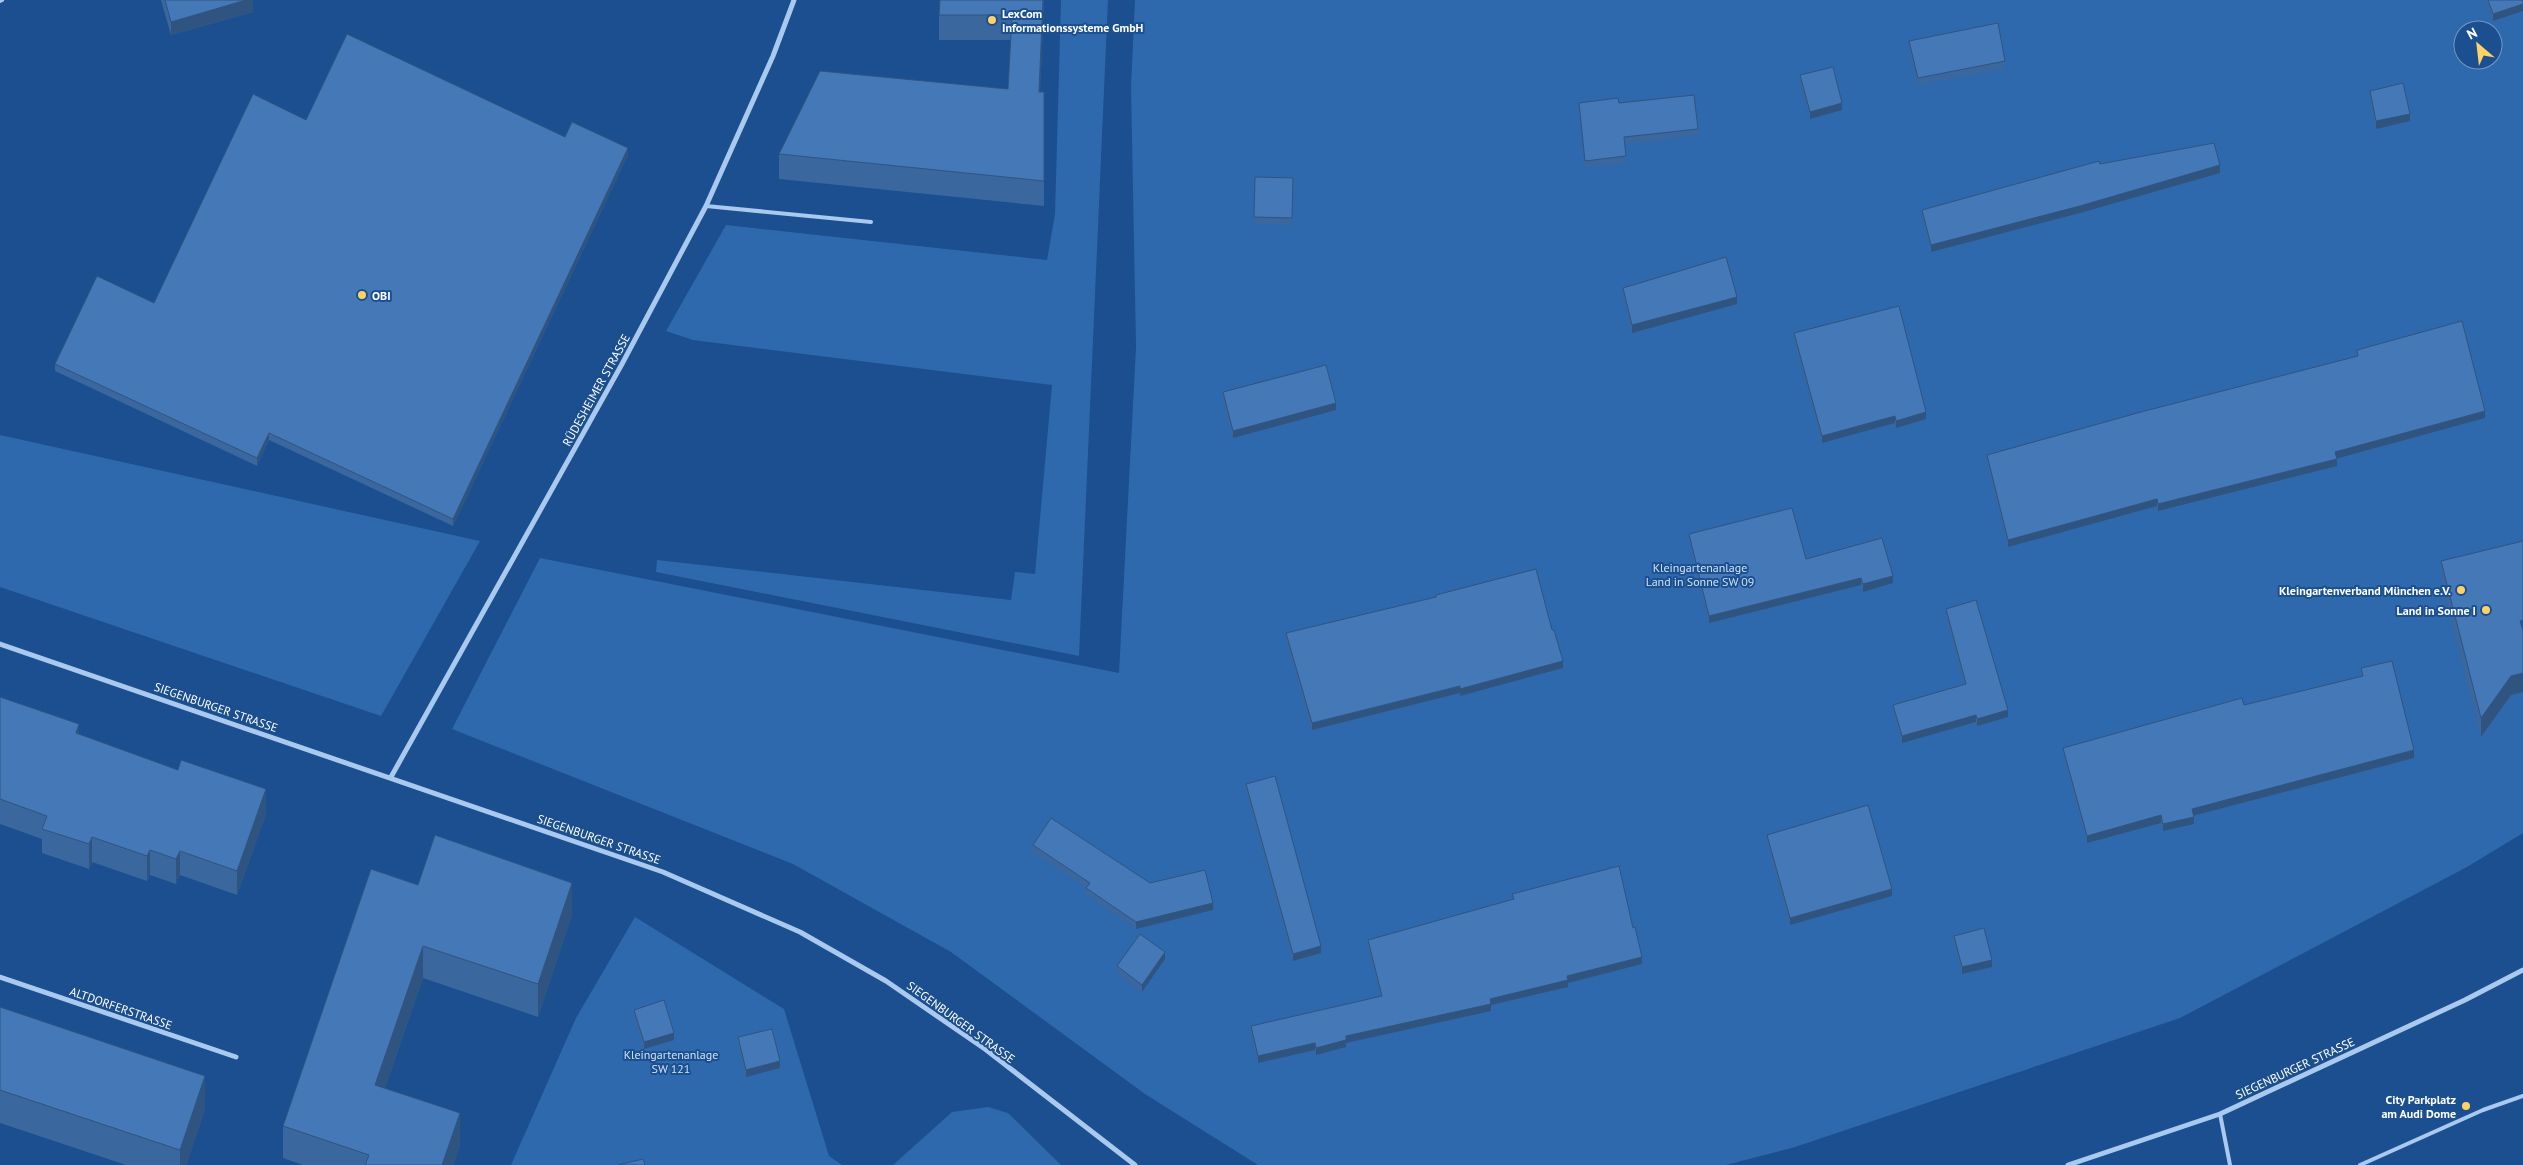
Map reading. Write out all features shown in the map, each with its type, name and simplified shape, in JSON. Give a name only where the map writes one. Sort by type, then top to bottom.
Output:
[{"type":"street","name":"RÜDESHEIMER STRASSE","points":[[392,777],[622,364],[706,206],[773,56],[794,0]]},
{"type":"street","name":"SIEGENBURGER STRASSE","points":[[0,644],[392,777],[663,872],[800,932],[886,981],[985,1049],[1135,1165]]},
{"type":"street","name":"SIEGENBURGER STRASSE","points":[[2068,1165],[2220,1114],[2465,1000],[2523,970]]},
{"type":"street","name":"ALTDORFERSTRASSE","points":[[0,977],[236,1057]]},
{"type":"lane","points":[[706,206],[871,222]]},
{"type":"lane","points":[[2360,1165],[2482,1110],[2523,1096]]},
{"type":"lane","points":[[2220,1114],[2230,1165]]},
{"type":"green space","points":[[1061,0],[1108,0],[1079,656],[656,572],[657,560],[1011,600],[1015,572],[1035,574],[1052,385],[693,340],[666,331],[726,225],[1047,260],[1055,214]]},
{"type":"green space","name":"Kleingartenanlage Land in Sonne SW 09","points":[[1135,0],[2523,0],[2523,833],[2467,867],[2180,1018],[1795,1147],[1726,1165],[1258,1165],[1145,1094],[951,952],[793,864],[452,729],[540,558],[1119,673],[1136,347],[1131,86]]},
{"type":"green space","points":[[0,435],[480,541],[381,716],[0,587]]},
{"type":"green space","name":"Kleingartenanlage SW 121","points":[[635,917],[784,1009],[829,1156],[842,1165],[511,1165],[576,1018]]},
{"type":"green space","points":[[988,1107],[1008,1113],[1061,1165],[893,1165],[952,1112]]},
{"type":"building","points":[[165,0],[246,0],[171,22]]},
{"type":"building","points":[[940,0],[1043,0],[1039,92],[1044,92],[1044,181],[779,154],[820,71],[1008,89],[1012,15],[939,15]]},
{"type":"building","points":[[2488,0],[2523,0],[2523,4],[2493,14]]},
{"type":"building","points":[[1998,23],[2005,61],[1918,78],[1909,41]]},
{"type":"building","name":"OBI","points":[[347,34],[565,137],[572,122],[628,148],[453,519],[269,433],[257,458],[55,364],[97,276],[154,303],[253,94],[306,120]]},
{"type":"building","points":[[1833,67],[1842,103],[1810,112],[1800,75]]},
{"type":"building","points":[[2403,83],[2410,114],[2376,121],[2370,91]]},
{"type":"building","points":[[1694,95],[1698,129],[1624,137],[1626,156],[1585,161],[1579,103],[1618,98],[1619,103]]},
{"type":"building","points":[[2214,143],[2220,165],[2080,206],[1931,245],[1922,210],[2099,161],[2100,164]]},
{"type":"building","points":[[1255,177],[1293,178],[1292,218],[1254,217]]},
{"type":"building","points":[[1726,257],[1737,297],[1632,325],[1623,288]]},
{"type":"building","points":[[1899,306],[1926,412],[1896,421],[1895,416],[1822,436],[1794,333]]},
{"type":"building","points":[[2462,321],[2485,411],[2335,452],[2337,459],[2158,504],[2157,499],[2008,540],[1987,455],[2141,412],[2358,356],[2357,350]]},
{"type":"building","points":[[1326,365],[1336,403],[1233,431],[1223,392]]},
{"type":"building","points":[[1792,508],[1806,559],[1882,538],[1893,576],[1863,584],[1861,578],[1709,616],[1689,534]]},
{"type":"building","name":"Land in Sonne I","points":[[2523,541],[2523,620],[2520,621],[2523,631],[2523,673],[2511,676],[2481,718],[2441,561]]},
{"type":"building","points":[[1536,569],[1552,630],[1554,630],[1563,661],[1460,689],[1460,686],[1312,723],[1286,633],[1436,597],[1436,595]]},
{"type":"building","points":[[1976,600],[2008,710],[1977,719],[1976,715],[1902,736],[1893,705],[1966,684],[1946,609]]},
{"type":"building","points":[[2392,661],[2414,750],[2192,809],[2194,817],[2163,824],[2161,815],[2087,836],[2063,748],[2242,698],[2244,705],[2363,676],[2361,668]]},
{"type":"building","points":[[0,697],[79,724],[76,733],[178,770],[181,760],[266,789],[237,871],[180,851],[176,859],[150,850],[147,856],[92,837],[89,844],[42,829],[47,816],[0,799]]},
{"type":"building","points":[[1275,776],[1321,946],[1293,954],[1246,784]]},
{"type":"building","points":[[1868,805],[1892,889],[1790,918],[1767,835]]},
{"type":"building","points":[[1051,818],[1150,883],[1205,870],[1213,903],[1136,922],[1086,888],[1090,883],[1033,845]]},
{"type":"building","points":[[435,835],[572,883],[538,984],[423,946],[375,1085],[460,1113],[442,1165],[365,1165],[369,1155],[283,1126],[371,869],[418,885]]},
{"type":"building","points":[[1619,866],[1633,928],[1635,927],[1642,957],[1567,976],[1568,980],[1490,999],[1491,1004],[1346,1036],[1346,1040],[1316,1048],[1315,1043],[1258,1056],[1251,1026],[1382,996],[1368,940],[1514,899],[1512,894]]},
{"type":"building","points":[[1984,928],[1992,960],[1962,967],[1954,936]]},
{"type":"building","points":[[1140,934],[1165,952],[1142,985],[1117,966]]},
{"type":"building","points":[[664,1000],[674,1033],[644,1042],[634,1010]]},
{"type":"building","points":[[0,1007],[205,1076],[180,1150],[0,1090]]},
{"type":"building","points":[[772,1029],[780,1061],[746,1070],[738,1037]]},
{"type":"building","points":[[643,1159],[645,1165],[618,1165]]},
{"type":"place","name":"LexCom Informationssysteme GmbH","points":[[992,20]]},
{"type":"place","name":"OBI","points":[[362,295]]},
{"type":"place","name":"Kleingartenverband München e.V.","points":[[2461,590]]},
{"type":"place","name":"Land in Sonne I","points":[[2486,610]]},
{"type":"place","name":"City Parkplatz am Audi Dome","points":[[2466,1106]]}]
